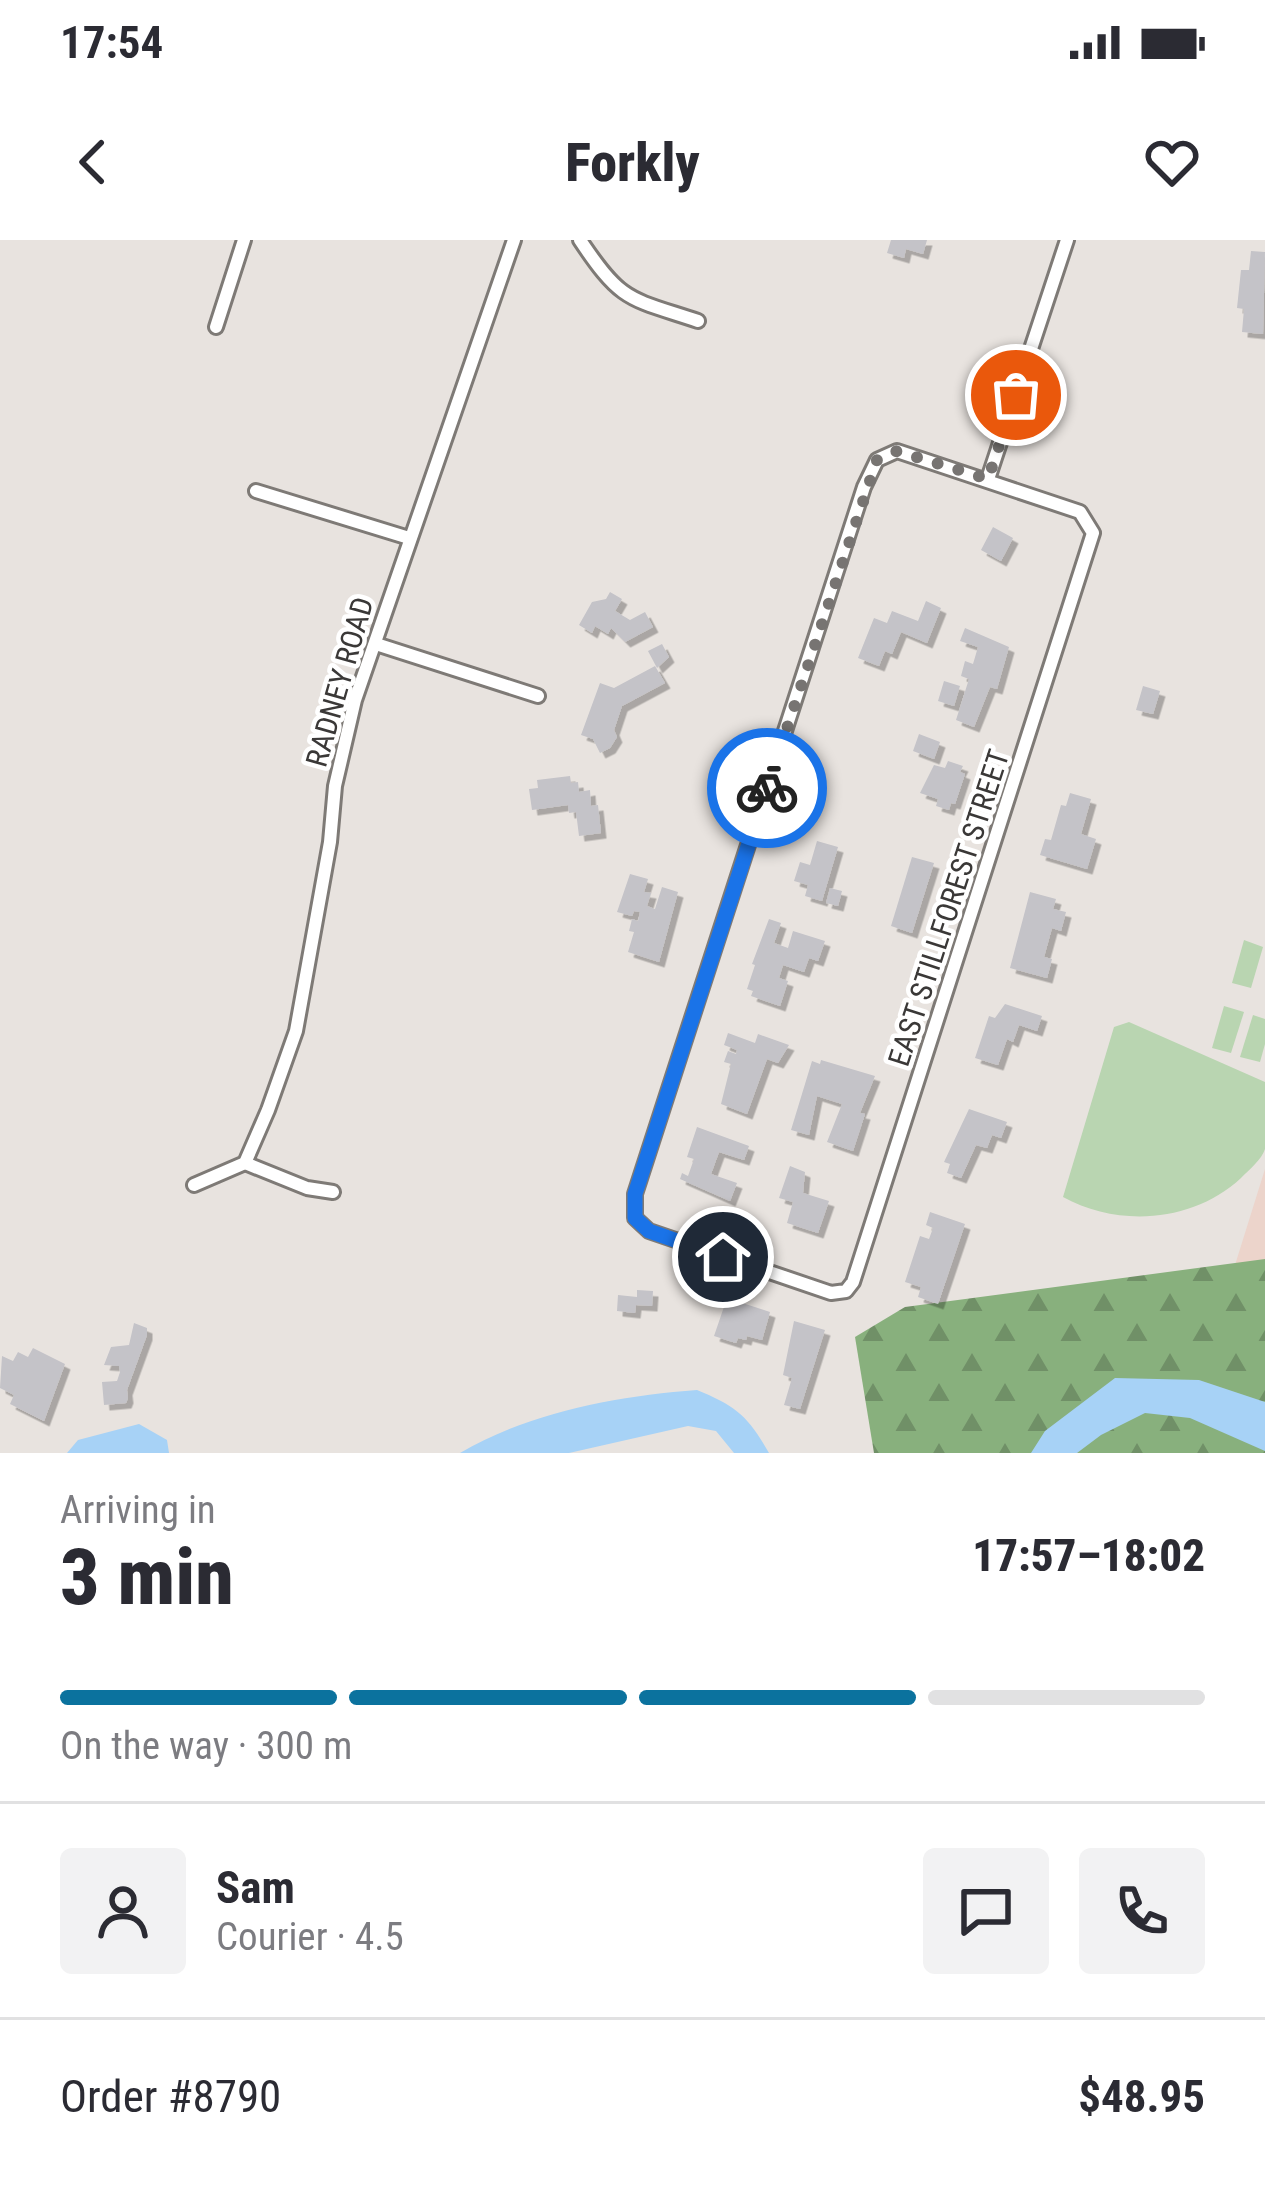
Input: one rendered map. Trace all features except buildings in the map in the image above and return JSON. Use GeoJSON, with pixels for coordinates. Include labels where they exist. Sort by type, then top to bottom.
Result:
{"type":"FeatureCollection","features":[{"type":"Feature","properties":{"kind":"street"},"geometry":{"type":"LineString","coordinates":[[217,327],[244,240]]}},
{"type":"Feature","properties":{"kind":"street","name":"RADNEY ROAD"},"geometry":{"type":"LineString","coordinates":[[245,1163],[296,1031],[341,753],[409,538],[514,240]]}},
{"type":"Feature","properties":{"kind":"street"},"geometry":{"type":"LineString","coordinates":[[580,240],[609,284],[628,298],[698,321]]}},
{"type":"Feature","properties":{"kind":"street"},"geometry":{"type":"LineString","coordinates":[[988,479],[1067,240]]}},
{"type":"Feature","properties":{"kind":"street","name":"EAST STILLFOREST STREET"},"geometry":{"type":"LineString","coordinates":[[897,451],[988,479],[1080,512],[1093,533],[1092,545],[854,1282],[845,1291],[831,1293],[649,1231],[635,1218],[635,1194],[864,487],[877,460],[897,451]]}},
{"type":"Feature","properties":{"kind":"street"},"geometry":{"type":"LineString","coordinates":[[256,491],[409,538]]}},
{"type":"Feature","properties":{"kind":"street"},"geometry":{"type":"LineString","coordinates":[[376,644],[538,696]]}},
{"type":"Feature","properties":{"kind":"street"},"geometry":{"type":"LineString","coordinates":[[194,1184],[245,1163],[333,1192]]}},
{"type":"Feature","properties":{"kind":"shaded area"},"geometry":{"type":"Polygon","coordinates":[[[1265,1169],[1265,1402],[1199,1380],[1265,1169]]]}},
{"type":"Feature","properties":{"kind":"green space"},"geometry":{"type":"Polygon","coordinates":[[[1244,940],[1263,947],[1251,988],[1232,983],[1244,940]]]}},
{"type":"Feature","properties":{"kind":"green space"},"geometry":{"type":"Polygon","coordinates":[[[1224,1006],[1244,1012],[1231,1053],[1212,1048],[1224,1006]]]}},
{"type":"Feature","properties":{"kind":"green space"},"geometry":{"type":"Polygon","coordinates":[[[1253,1015],[1265,1019],[1260,1062],[1240,1057],[1253,1015]]]}},
{"type":"Feature","properties":{"kind":"green space"},"geometry":{"type":"Polygon","coordinates":[[[1129,1022],[1265,1082],[1261,1157],[1222,1193],[1179,1212],[1155,1216],[1108,1213],[1063,1197],[1114,1027],[1129,1022]]]}},
{"type":"Feature","properties":{"kind":"green space"},"geometry":{"type":"Polygon","coordinates":[[[1265,1259],[1265,1453],[874,1453],[855,1337],[905,1307],[1265,1259]]]}},
{"type":"Feature","properties":{"kind":"water"},"geometry":{"type":"Polygon","coordinates":[[[1115,1378],[1199,1380],[1265,1402],[1265,1451],[1190,1418],[1145,1413],[1077,1453],[1031,1453],[1045,1431],[1115,1378]]]}},
{"type":"Feature","properties":{"kind":"water"},"geometry":{"type":"Polygon","coordinates":[[[697,1390],[740,1414],[769,1453],[734,1453],[716,1431],[688,1426],[569,1453],[460,1453],[515,1427],[575,1408],[697,1390]]]}},
{"type":"Feature","properties":{"kind":"water"},"geometry":{"type":"Polygon","coordinates":[[[139,1424],[167,1440],[169,1453],[67,1453],[78,1440],[139,1424]]]}},
{"type":"Feature","properties":{"kind":"way so far"},"geometry":{"type":"LineString","coordinates":[[767,788],[864,487],[877,460],[897,451],[988,479],[1016,395]]}},
{"type":"Feature","properties":{"kind":"route"},"geometry":{"type":"LineString","coordinates":[[723,1257],[649,1231],[635,1218],[635,1194],[767,788]]}}]}
